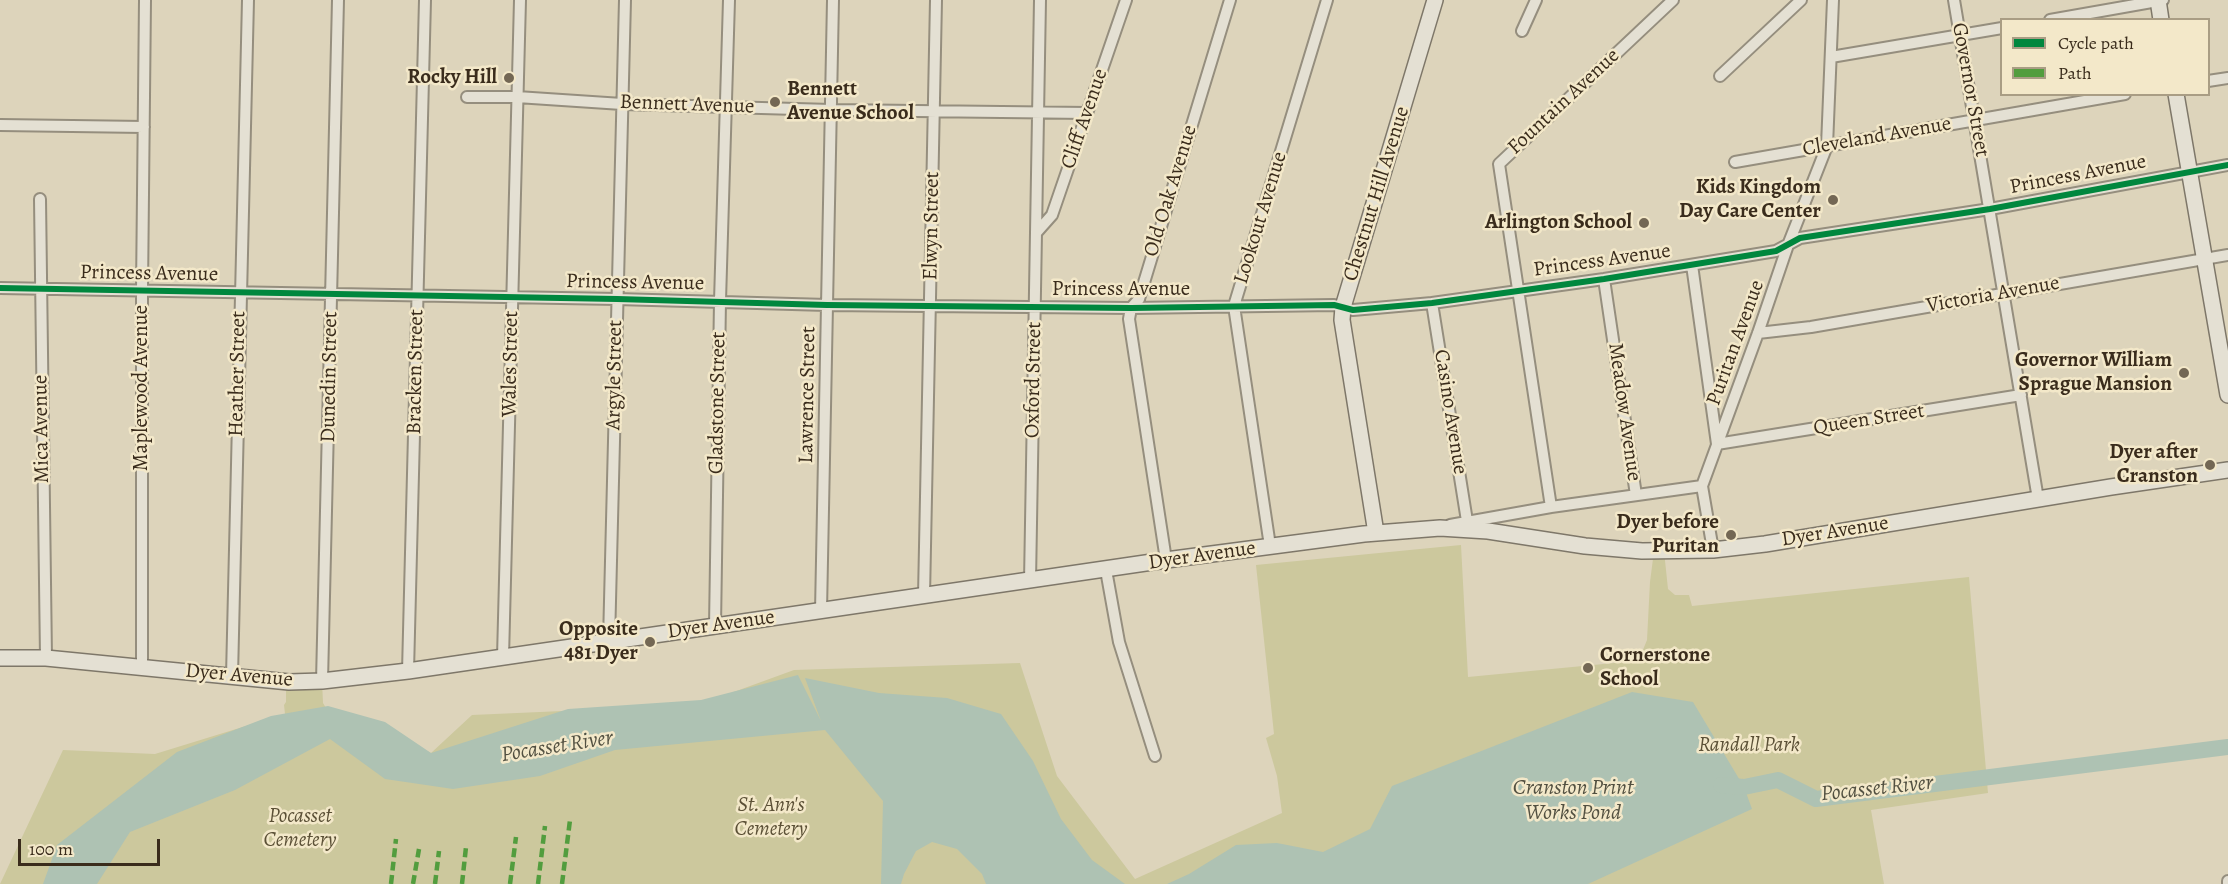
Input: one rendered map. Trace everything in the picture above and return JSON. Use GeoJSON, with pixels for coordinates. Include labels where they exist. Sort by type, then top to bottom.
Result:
{"type":"FeatureCollection","features":[{"type":"Feature","properties":{"kind":"main road","name":"Chestnut Hill Avenue"},"geometry":{"type":"LineString","coordinates":[[1376,533],[1342,320],[1343,307],[1435,0]]}},
{"type":"Feature","properties":{"kind":"main road"},"geometry":{"type":"LineString","coordinates":[[2160,0],[2161,18]]}},
{"type":"Feature","properties":{"kind":"main road"},"geometry":{"type":"LineString","coordinates":[[2176,96],[2204,259],[2224,353],[2228,395]]}},
{"type":"Feature","properties":{"kind":"main road","name":"Dyer Avenue"},"geometry":{"type":"LineString","coordinates":[[0,658],[45,658],[289,682],[322,681],[408,671],[1166,560],[1376,533],[1440,528],[1488,531],[1585,546],[1642,551],[1713,550],[1764,544],[2228,470]]}},
{"type":"Feature","properties":{"kind":"street","name":"Maplewood Avenue"},"geometry":{"type":"LineString","coordinates":[[142,668],[145,0]]}},
{"type":"Feature","properties":{"kind":"street","name":"Heather Street"},"geometry":{"type":"LineString","coordinates":[[232,676],[248,0]]}},
{"type":"Feature","properties":{"kind":"street","name":"Dunedin Street"},"geometry":{"type":"LineString","coordinates":[[322,681],[338,0]]}},
{"type":"Feature","properties":{"kind":"street","name":"Bracken Street"},"geometry":{"type":"LineString","coordinates":[[408,671],[425,0]]}},
{"type":"Feature","properties":{"kind":"street","name":"Wales Street"},"geometry":{"type":"LineString","coordinates":[[503,657],[520,0]]}},
{"type":"Feature","properties":{"kind":"street","name":"Argyle Street"},"geometry":{"type":"LineString","coordinates":[[609,641],[625,0]]}},
{"type":"Feature","properties":{"kind":"street","name":"Gladstone Street"},"geometry":{"type":"LineString","coordinates":[[715,626],[720,301],[729,0]]}},
{"type":"Feature","properties":{"kind":"street","name":"Lawrence Street"},"geometry":{"type":"LineString","coordinates":[[821,611],[833,0]]}},
{"type":"Feature","properties":{"kind":"street","name":"Elwyn Street"},"geometry":{"type":"LineString","coordinates":[[924,596],[936,0]]}},
{"type":"Feature","properties":{"kind":"street","name":"Oxford Street"},"geometry":{"type":"LineString","coordinates":[[1030,580],[1040,113],[1040,0]]}},
{"type":"Feature","properties":{"kind":"street","name":"Cliff Avenue"},"geometry":{"type":"LineString","coordinates":[[1036,233],[1052,214],[1126,0]]}},
{"type":"Feature","properties":{"kind":"street","name":"Old Oak Avenue"},"geometry":{"type":"LineString","coordinates":[[1166,560],[1129,319],[1131,308],[1138,299],[1230,0]]}},
{"type":"Feature","properties":{"kind":"street","name":"Lookout Avenue"},"geometry":{"type":"LineString","coordinates":[[1270,546],[1234,306],[1327,0]]}},
{"type":"Feature","properties":{"kind":"street"},"geometry":{"type":"LineString","coordinates":[[1522,31],[1536,0]]}},
{"type":"Feature","properties":{"kind":"street","name":"Fountain Avenue"},"geometry":{"type":"LineString","coordinates":[[1551,507],[1499,164],[1673,0]]}},
{"type":"Feature","properties":{"kind":"street"},"geometry":{"type":"LineString","coordinates":[[1720,76],[1801,0]]}},
{"type":"Feature","properties":{"kind":"street","name":"Puritan Avenue"},"geometry":{"type":"LineString","coordinates":[[1702,486],[1788,244],[1827,146],[1833,0]]}},
{"type":"Feature","properties":{"kind":"street","name":"Governor Street"},"geometry":{"type":"LineString","coordinates":[[1954,0],[2038,499]]}},
{"type":"Feature","properties":{"kind":"street"},"geometry":{"type":"LineString","coordinates":[[2061,18],[2160,0]]}},
{"type":"Feature","properties":{"kind":"street"},"geometry":{"type":"LineString","coordinates":[[1831,57],[2000,28]]}},
{"type":"Feature","properties":{"kind":"street"},"geometry":{"type":"LineString","coordinates":[[2210,81],[2228,78]]}},
{"type":"Feature","properties":{"kind":"street","name":"Cleveland Avenue"},"geometry":{"type":"LineString","coordinates":[[1735,162],[2113,96]]}},
{"type":"Feature","properties":{"kind":"street","name":"Bennett Avenue"},"geometry":{"type":"LineString","coordinates":[[467,97],[518,97],[622,104],[831,110],[1087,113]]}},
{"type":"Feature","properties":{"kind":"street"},"geometry":{"type":"LineString","coordinates":[[0,125],[144,127]]}},
{"type":"Feature","properties":{"kind":"street","name":"Princess Avenue"},"geometry":{"type":"LineString","coordinates":[[0,288],[617,298],[827,305],[1131,308],[1334,305],[1353,310],[1432,303],[1692,265],[1776,251],[1800,238],[1990,209],[2228,165]]}},
{"type":"Feature","properties":{"kind":"street","name":"Mica Avenue"},"geometry":{"type":"LineString","coordinates":[[40,199],[45,658]]}},
{"type":"Feature","properties":{"kind":"street","name":"Victoria Avenue"},"geometry":{"type":"LineString","coordinates":[[1758,333],[1811,327],[2228,255]]}},
{"type":"Feature","properties":{"kind":"street"},"geometry":{"type":"LineString","coordinates":[[1692,265],[1717,444]]}},
{"type":"Feature","properties":{"kind":"street","name":"Meadow Avenue"},"geometry":{"type":"LineString","coordinates":[[1551,507],[1636,495],[1604,279]]}},
{"type":"Feature","properties":{"kind":"street","name":"Casino Avenue"},"geometry":{"type":"LineString","coordinates":[[1432,303],[1467,521]]}},
{"type":"Feature","properties":{"kind":"street","name":"Queen Street"},"geometry":{"type":"LineString","coordinates":[[1717,444],[2021,396]]}},
{"type":"Feature","properties":{"kind":"street"},"geometry":{"type":"LineString","coordinates":[[1636,495],[1702,486],[1713,550]]}},
{"type":"Feature","properties":{"kind":"street","name":"Dyer Avenue"},"geometry":{"type":"LineString","coordinates":[[1440,528],[1467,521],[1551,507]]}},
{"type":"Feature","properties":{"kind":"street"},"geometry":{"type":"LineString","coordinates":[[1106,570],[1119,642],[1155,756]]}},
{"type":"Feature","properties":{"kind":"green space","name":"Randall Park"},"geometry":{"type":"Polygon","coordinates":[[[1461,545],[1468,677],[1635,661],[1640,657],[1647,640],[1654,551],[1664,551],[1668,589],[1675,595],[1689,595],[1692,606],[1969,577],[1988,793],[1871,810],[1884,884],[0,884],[63,750],[155,754],[285,714],[286,682],[322,681],[323,703],[326,708],[394,734],[431,753],[472,715],[698,705],[794,670],[1020,663],[1057,776],[1135,879],[1282,813],[1277,776],[1266,738],[1274,734],[1256,565],[1461,545]]]}},
{"type":"Feature","properties":{"kind":"water"},"geometry":{"type":"Polygon","coordinates":[[[798,675],[821,721],[805,678],[879,693],[947,698],[1001,714],[1033,761],[1061,819],[1092,860],[1125,884],[986,884],[982,874],[957,849],[932,842],[916,851],[901,884],[881,884],[883,801],[825,730],[615,750],[540,776],[453,789],[385,779],[330,739],[235,790],[130,832],[97,884],[43,884],[57,845],[177,752],[271,716],[328,706],[385,722],[431,753],[568,709],[701,700],[798,675]]]}},
{"type":"Feature","properties":{"kind":"water","name":"Cranston Print Works Pond"},"geometry":{"type":"Polygon","coordinates":[[[1632,692],[1693,702],[1744,787],[1752,809],[1588,884],[1167,884],[1189,874],[1236,845],[1277,843],[1323,852],[1370,829],[1392,786],[1632,692]]]}},
{"type":"Feature","properties":{"kind":"waterway","name":"Pocasset River"},"geometry":{"type":"LineString","coordinates":[[1721,785],[1744,787],[1778,780],[1816,799],[2228,747]]}},
{"type":"Feature","properties":{"kind":"marked path"},"geometry":{"type":"LineString","coordinates":[[562,884],[570,820]]}},
{"type":"Feature","properties":{"kind":"marked path"},"geometry":{"type":"LineString","coordinates":[[538,884],[545,826]]}},
{"type":"Feature","properties":{"kind":"marked path"},"geometry":{"type":"LineString","coordinates":[[510,884],[516,837]]}},
{"type":"Feature","properties":{"kind":"marked path"},"geometry":{"type":"LineString","coordinates":[[391,884],[396,839]]}},
{"type":"Feature","properties":{"kind":"marked path"},"geometry":{"type":"LineString","coordinates":[[462,884],[466,847]]}},
{"type":"Feature","properties":{"kind":"marked path"},"geometry":{"type":"LineString","coordinates":[[413,884],[419,849]]}},
{"type":"Feature","properties":{"kind":"marked path"},"geometry":{"type":"LineString","coordinates":[[435,884],[439,851]]}},
{"type":"Feature","properties":{"kind":"cycle path"},"geometry":{"type":"LineString","coordinates":[[0,288],[827,305],[1131,308],[1334,305],[1353,310],[1432,303],[1604,279],[1776,251],[1800,238],[1990,209],[2228,165]]}},
{"type":"Feature","properties":{"kind":"place","name":"Rocky Hill"},"geometry":{"type":"Point","coordinates":[509,78]}},
{"type":"Feature","properties":{"kind":"place","name":"Bennett Avenue School"},"geometry":{"type":"Point","coordinates":[775,102]}},
{"type":"Feature","properties":{"kind":"place","name":"Kids Kingdom Day Care Center"},"geometry":{"type":"Point","coordinates":[1833,200]}},
{"type":"Feature","properties":{"kind":"place","name":"Arlington School"},"geometry":{"type":"Point","coordinates":[1644,223]}},
{"type":"Feature","properties":{"kind":"place","name":"Governor William Sprague Mansion"},"geometry":{"type":"Point","coordinates":[2184,373]}},
{"type":"Feature","properties":{"kind":"place","name":"Dyer after Cranston"},"geometry":{"type":"Point","coordinates":[2210,465]}},
{"type":"Feature","properties":{"kind":"place","name":"Dyer before Puritan"},"geometry":{"type":"Point","coordinates":[1731,535]}},
{"type":"Feature","properties":{"kind":"place","name":"Opposite 481 Dyer"},"geometry":{"type":"Point","coordinates":[650,642]}},
{"type":"Feature","properties":{"kind":"place","name":"Cornerstone School"},"geometry":{"type":"Point","coordinates":[1588,668]}},
{"type":"Feature","properties":{"kind":"park label","name":"St. Ann's Cemetery"},"geometry":{"type":"Point","coordinates":[771,818]}},
{"type":"Feature","properties":{"kind":"park label","name":"Pocasset Cemetery"},"geometry":{"type":"Point","coordinates":[300,829]}}]}
